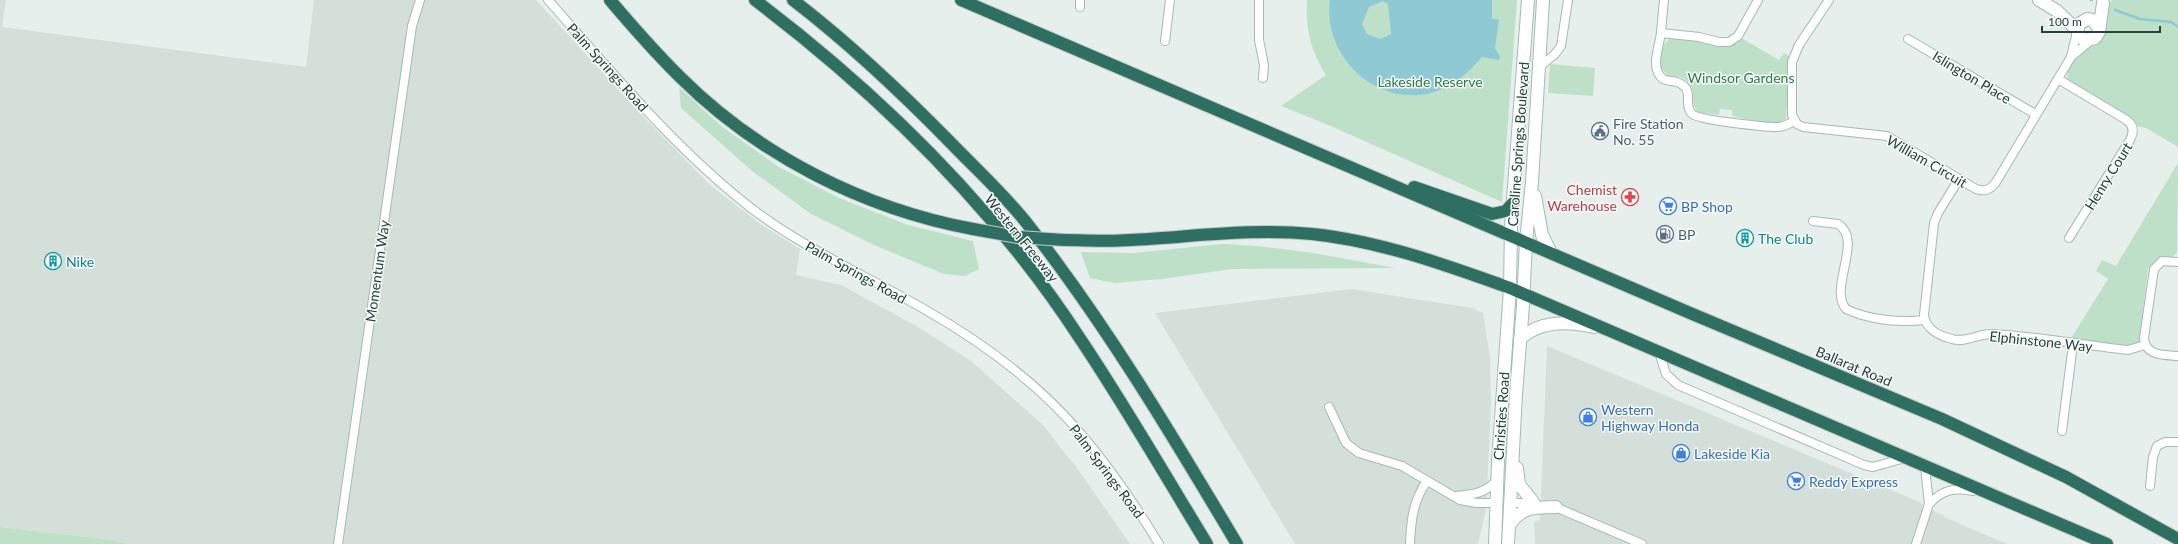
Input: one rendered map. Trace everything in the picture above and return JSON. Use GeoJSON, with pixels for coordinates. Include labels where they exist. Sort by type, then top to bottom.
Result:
{"type":"FeatureCollection","features":[{"type":"Feature","properties":{"kind":"highway"},"geometry":{"type":"LineString","coordinates":[[610,0],[680,77],[737,125],[769,148],[841,189],[928,219],[1018,237],[1064,240],[1130,240],[1211,233],[1310,234],[1340,238],[1412,254],[1510,288],[1989,494],[2086,540],[2107,544]]}},
{"type":"Feature","properties":{"kind":"highway","name":"Western Freeway"},"geometry":{"type":"LineString","coordinates":[[755,0],[833,63],[887,111],[947,172],[996,225],[1079,336],[1207,544]]}},
{"type":"Feature","properties":{"kind":"highway","name":"Western Freeway"},"geometry":{"type":"LineString","coordinates":[[793,0],[832,30],[907,98],[1028,224],[1117,349],[1238,544]]}},
{"type":"Feature","properties":{"kind":"highway"},"geometry":{"type":"LineString","coordinates":[[961,0],[1363,173],[1420,189],[1492,214],[1506,212],[1513,204]]}},
{"type":"Feature","properties":{"kind":"highway","name":"Ballarat Road"},"geometry":{"type":"LineString","coordinates":[[1363,173],[1942,419],[2066,477],[2178,539]]}},
{"type":"Feature","properties":{"kind":"main road","name":"Caroline Springs Boulevard"},"geometry":{"type":"LineString","coordinates":[[1510,288],[1513,204],[1528,0]]}},
{"type":"Feature","properties":{"kind":"main road","name":"Caroline Springs Boulevard"},"geometry":{"type":"LineString","coordinates":[[1524,294],[1526,242],[1532,182],[1543,0]]}},
{"type":"Feature","properties":{"kind":"main road"},"geometry":{"type":"LineString","coordinates":[[2039,0],[2057,11],[2083,39],[2090,40],[2097,36],[2104,2]]}},
{"type":"Feature","properties":{"kind":"main road"},"geometry":{"type":"LineString","coordinates":[[2077,31],[2079,24],[2104,2]]}},
{"type":"Feature","properties":{"kind":"main road"},"geometry":{"type":"LineString","coordinates":[[2057,11],[2093,20],[2098,27]]}},
{"type":"Feature","properties":{"kind":"main road"},"geometry":{"type":"LineString","coordinates":[[1521,99],[1536,100]]}},
{"type":"Feature","properties":{"kind":"main road"},"geometry":{"type":"LineString","coordinates":[[1532,182],[1542,235],[1551,253]]}},
{"type":"Feature","properties":{"kind":"main road","name":"Christies Road"},"geometry":{"type":"LineString","coordinates":[[1495,544],[1497,479],[1510,288]]}},
{"type":"Feature","properties":{"kind":"main road","name":"Christies Road"},"geometry":{"type":"LineString","coordinates":[[1508,544],[1514,425],[1524,294]]}},
{"type":"Feature","properties":{"kind":"main road"},"geometry":{"type":"LineString","coordinates":[[1520,339],[1534,328],[1555,323],[1582,324],[1606,330]]}},
{"type":"Feature","properties":{"kind":"main road"},"geometry":{"type":"LineString","coordinates":[[1514,425],[1518,479],[1533,502]]}},
{"type":"Feature","properties":{"kind":"main road"},"geometry":{"type":"LineString","coordinates":[[1496,503],[1510,503]]}},
{"type":"Feature","properties":{"kind":"main road"},"geometry":{"type":"LineString","coordinates":[[1509,526],[1518,514],[1527,509],[1535,507],[1556,507]]}},
{"type":"Feature","properties":{"kind":"street","name":"Momentum Way"},"geometry":{"type":"LineString","coordinates":[[338,544],[412,26],[420,0]]}},
{"type":"Feature","properties":{"kind":"street","name":"Palm Springs Road"},"geometry":{"type":"LineString","coordinates":[[548,0],[660,123],[712,176],[752,209],[799,240],[956,328],[986,348],[1040,392],[1082,435],[1122,487],[1159,544]]}},
{"type":"Feature","properties":{"kind":"street"},"geometry":{"type":"LineString","coordinates":[[1165,41],[1170,0]]}},
{"type":"Feature","properties":{"kind":"street"},"geometry":{"type":"LineString","coordinates":[[1259,0],[1259,40],[1264,65],[1263,78]]}},
{"type":"Feature","properties":{"kind":"street","name":"Caroline Springs Boulevard"},"geometry":{"type":"LineString","coordinates":[[1538,68],[1555,54],[1561,46],[1568,0]]}},
{"type":"Feature","properties":{"kind":"street"},"geometry":{"type":"LineString","coordinates":[[1664,0],[1661,33],[1656,61],[1658,73],[1664,79],[1679,83],[1686,88],[1688,93],[1689,109],[1694,116],[1705,120],[1777,127],[1794,121],[1792,113],[1792,62],[1799,45],[1829,0]]}},
{"type":"Feature","properties":{"kind":"street"},"geometry":{"type":"LineString","coordinates":[[1661,33],[1699,37],[1719,42],[1729,42],[1738,36],[1758,0]]}},
{"type":"Feature","properties":{"kind":"street","name":"William Circuit"},"geometry":{"type":"LineString","coordinates":[[1794,121],[1803,127],[1887,136],[1979,190],[1991,188],[2071,56],[2077,31]]}},
{"type":"Feature","properties":{"kind":"street","name":"Islington Place"},"geometry":{"type":"LineString","coordinates":[[1908,39],[2035,114]]}},
{"type":"Feature","properties":{"kind":"street","name":"William Circuit"},"geometry":{"type":"LineString","coordinates":[[2071,56],[2090,40]]}},
{"type":"Feature","properties":{"kind":"street","name":"Henry Court"},"geometry":{"type":"LineString","coordinates":[[2058,79],[2125,119],[2131,124],[2133,129],[2130,140],[2069,238]]}},
{"type":"Feature","properties":{"kind":"street"},"geometry":{"type":"LineString","coordinates":[[1813,221],[1838,224],[1847,234],[1848,244],[1841,299],[1846,309],[1883,319],[1906,322],[1925,320],[1934,223],[1938,212],[1959,179]]}},
{"type":"Feature","properties":{"kind":"street"},"geometry":{"type":"LineString","coordinates":[[2178,262],[2162,261],[2154,269],[2144,334],[2145,345],[2155,353],[2178,356]]}},
{"type":"Feature","properties":{"kind":"street","name":"Elphinstone Way"},"geometry":{"type":"LineString","coordinates":[[1925,320],[1934,332],[1954,340],[1992,334],[2132,350],[2145,345]]}},
{"type":"Feature","properties":{"kind":"street"},"geometry":{"type":"LineString","coordinates":[[2062,431],[2072,344]]}},
{"type":"Feature","properties":{"kind":"street"},"geometry":{"type":"LineString","coordinates":[[1659,352],[1666,374],[1678,385],[1864,465],[1873,467],[1905,458]]}},
{"type":"Feature","properties":{"kind":"street"},"geometry":{"type":"LineString","coordinates":[[1329,407],[1342,436],[1353,449],[1359,453],[1402,466],[1453,496],[1469,502],[1496,503]]}},
{"type":"Feature","properties":{"kind":"street"},"geometry":{"type":"LineString","coordinates":[[2150,486],[2153,457],[2157,446],[2166,442],[2178,442]]}},
{"type":"Feature","properties":{"kind":"street"},"geometry":{"type":"LineString","coordinates":[[1916,544],[1929,504],[1925,467]]}},
{"type":"Feature","properties":{"kind":"street"},"geometry":{"type":"LineString","coordinates":[[1453,496],[1476,494],[1492,485],[1497,479]]}},
{"type":"Feature","properties":{"kind":"street"},"geometry":{"type":"LineString","coordinates":[[1410,544],[1411,517],[1414,503],[1427,481]]}},
{"type":"Feature","properties":{"kind":"street"},"geometry":{"type":"LineString","coordinates":[[1929,504],[1942,493],[1955,488],[1989,494]]}},
{"type":"Feature","properties":{"kind":"street"},"geometry":{"type":"LineString","coordinates":[[1510,503],[1533,502],[1556,507],[1642,544]]}},
{"type":"Feature","properties":{"kind":"shaded area"},"geometry":{"type":"Polygon","coordinates":[[[0,0],[6,0],[2,27],[306,67],[314,0],[536,0],[634,107],[711,186],[762,225],[800,249],[796,275],[841,285],[920,328],[971,361],[1043,425],[1082,475],[1130,544],[129,544],[106,539],[0,527],[0,0]]]}},
{"type":"Feature","properties":{"kind":"shaded area"},"geometry":{"type":"Polygon","coordinates":[[[1351,289],[1472,308],[1483,313],[1490,357],[1491,405],[1486,509],[1478,544],[1295,544],[1155,313],[1351,289]]]}},
{"type":"Feature","properties":{"kind":"shaded area"},"geometry":{"type":"Polygon","coordinates":[[[1547,346],[1915,500],[1951,520],[2007,544],[1535,544],[1534,521],[1540,520],[1547,346]]]}},
{"type":"Feature","properties":{"kind":"green space","name":"Lakeside Reserve"},"geometry":{"type":"Polygon","coordinates":[[[1307,0],[1517,0],[1502,202],[1326,124],[1281,106],[1326,75],[1316,58],[1310,39],[1307,20],[1307,0]]]}},
{"type":"Feature","properties":{"kind":"green space"},"geometry":{"type":"Polygon","coordinates":[[[2112,0],[2178,0],[2178,147],[2146,128],[2136,126],[2067,79],[2068,69],[2112,0]]]}},
{"type":"Feature","properties":{"kind":"green space","name":"Windsor Gardens"},"geometry":{"type":"Polygon","coordinates":[[[1672,38],[1734,43],[1743,39],[1779,60],[1784,53],[1790,57],[1786,119],[1781,122],[1768,123],[1732,116],[1732,110],[1720,109],[1719,115],[1698,112],[1695,108],[1691,86],[1688,82],[1678,76],[1667,75],[1661,67],[1661,54],[1663,46],[1672,38]]]}},
{"type":"Feature","properties":{"kind":"green space"},"geometry":{"type":"Polygon","coordinates":[[[1550,64],[1595,68],[1593,96],[1548,93],[1550,64]]]}},
{"type":"Feature","properties":{"kind":"green space"},"geometry":{"type":"Polygon","coordinates":[[[679,87],[721,126],[779,167],[839,198],[908,225],[973,241],[979,269],[965,276],[944,274],[876,246],[811,214],[752,171],[681,108],[679,87]]]}},
{"type":"Feature","properties":{"kind":"green space"},"geometry":{"type":"Polygon","coordinates":[[[2178,163],[2177,252],[2171,257],[2155,263],[2148,269],[2139,342],[2128,347],[2070,340],[2108,279],[2096,271],[2102,260],[2116,266],[2178,163]]]}},
{"type":"Feature","properties":{"kind":"green space"},"geometry":{"type":"Polygon","coordinates":[[[1222,244],[1266,247],[1330,256],[1395,268],[1232,269],[1162,279],[1114,283],[1090,278],[1081,252],[1133,253],[1222,244]]]}},
{"type":"Feature","properties":{"kind":"green space"},"geometry":{"type":"Polygon","coordinates":[[[0,527],[106,539],[129,544],[0,544],[0,527]]]}},
{"type":"Feature","properties":{"kind":"water"},"geometry":{"type":"Polygon","coordinates":[[[1330,0],[1492,0],[1492,19],[1499,19],[1495,48],[1500,57],[1499,60],[1482,57],[1454,83],[1434,92],[1413,95],[1393,93],[1374,85],[1358,73],[1344,58],[1335,40],[1330,21],[1330,0]],[[1383,1],[1369,7],[1362,24],[1367,34],[1380,39],[1391,34],[1388,4],[1383,1]]]}},
{"type":"Feature","properties":{"kind":"waterway"},"geometry":{"type":"LineString","coordinates":[[2115,10],[2140,19],[2171,22],[2178,27]]}},
{"type":"Feature","properties":{"kind":"place","name":"Fire Station No. 55"},"geometry":{"type":"Point","coordinates":[1600,131]}},
{"type":"Feature","properties":{"kind":"place","name":"Chemist Warehouse"},"geometry":{"type":"Point","coordinates":[1630,197]}},
{"type":"Feature","properties":{"kind":"place","name":"BP Shop"},"geometry":{"type":"Point","coordinates":[1668,206]}},
{"type":"Feature","properties":{"kind":"place","name":"BP"},"geometry":{"type":"Point","coordinates":[1665,234]}},
{"type":"Feature","properties":{"kind":"place","name":"The Club"},"geometry":{"type":"Point","coordinates":[1745,238]}},
{"type":"Feature","properties":{"kind":"place","name":"Nike"},"geometry":{"type":"Point","coordinates":[53,261]}},
{"type":"Feature","properties":{"kind":"place","name":"Western Highway Honda"},"geometry":{"type":"Point","coordinates":[1588,417]}},
{"type":"Feature","properties":{"kind":"place","name":"Lakeside Kia"},"geometry":{"type":"Point","coordinates":[1681,453]}},
{"type":"Feature","properties":{"kind":"place","name":"Reddy Express"},"geometry":{"type":"Point","coordinates":[1796,481]}}]}
